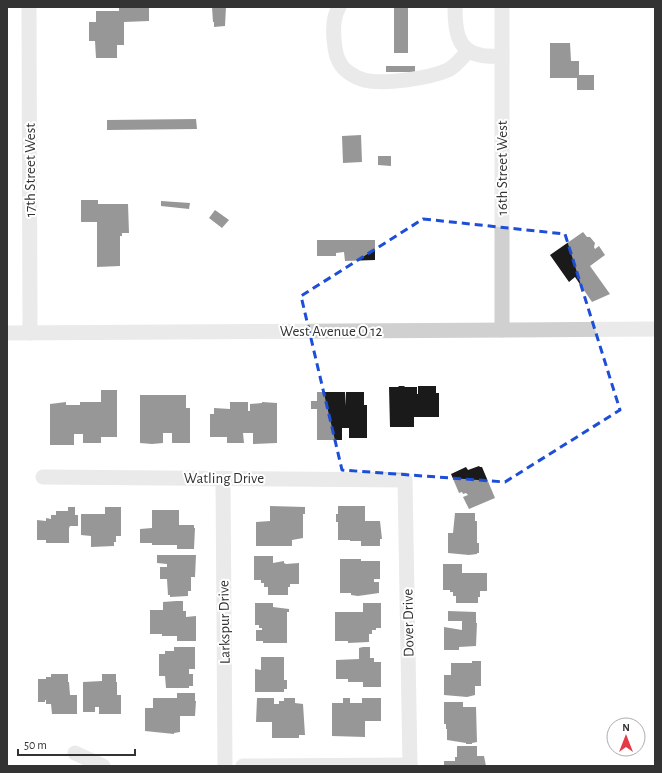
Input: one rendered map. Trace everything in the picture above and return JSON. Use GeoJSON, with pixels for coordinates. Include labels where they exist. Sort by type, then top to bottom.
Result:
{"type":"FeatureCollection","features":[{"type":"Feature","properties":{"kind":"street","name":"17th Street West"},"geometry":{"type":"LineString","coordinates":[[30,7],[30,333]]}},
{"type":"Feature","properties":{"kind":"street"},"geometry":{"type":"LineString","coordinates":[[339,7],[334,20],[336,53],[340,64],[353,75],[363,79],[369,81],[398,80],[421,78],[437,74],[450,69],[460,61],[468,51]]}},
{"type":"Feature","properties":{"kind":"street"},"geometry":{"type":"LineString","coordinates":[[455,7],[457,33],[461,43],[468,51],[478,55],[502,56]]}},
{"type":"Feature","properties":{"kind":"street","name":"16th Street West"},"geometry":{"type":"LineString","coordinates":[[502,7],[502,330]]}},
{"type":"Feature","properties":{"kind":"street","name":"West Avenue O 12"},"geometry":{"type":"LineString","coordinates":[[7,333],[655,329]]}},
{"type":"Feature","properties":{"kind":"street","name":"Watling Drive"},"geometry":{"type":"LineString","coordinates":[[43,477],[405,480]]}},
{"type":"Feature","properties":{"kind":"street","name":"Larkspur Drive"},"geometry":{"type":"LineString","coordinates":[[223,478],[225,766]]}},
{"type":"Feature","properties":{"kind":"street","name":"Dover Drive"},"geometry":{"type":"LineString","coordinates":[[405,480],[410,765]]}},
{"type":"Feature","properties":{"kind":"street"},"geometry":{"type":"LineString","coordinates":[[75,753],[103,766]]}},
{"type":"Feature","properties":{"kind":"street"},"geometry":{"type":"LineString","coordinates":[[243,766],[410,765]]}},
{"type":"Feature","properties":{"kind":"highlighted area"},"geometry":{"type":"Polygon","coordinates":[[[423,219],[565,234],[620,410],[505,482],[342,470],[301,296],[423,219]]]}},
{"type":"Feature","properties":{"kind":"building"},"geometry":{"type":"Polygon","coordinates":[[[119,7],[149,7],[149,21],[124,22],[124,45],[117,45],[117,58],[96,58],[95,41],[89,41],[89,22],[96,22],[96,11],[119,11],[119,7]]]}},
{"type":"Feature","properties":{"kind":"building"},"geometry":{"type":"Polygon","coordinates":[[[212,7],[226,7],[225,26],[214,27],[212,7]]]}},
{"type":"Feature","properties":{"kind":"building"},"geometry":{"type":"Polygon","coordinates":[[[394,7],[408,7],[408,53],[394,53],[394,7]]]}},
{"type":"Feature","properties":{"kind":"building"},"geometry":{"type":"Polygon","coordinates":[[[550,43],[570,43],[571,61],[579,61],[579,75],[594,75],[594,90],[577,90],[577,78],[550,78],[550,43]]]}},
{"type":"Feature","properties":{"kind":"building"},"geometry":{"type":"Polygon","coordinates":[[[386,66],[415,66],[415,72],[386,72],[386,66]]]}},
{"type":"Feature","properties":{"kind":"building"},"geometry":{"type":"Polygon","coordinates":[[[196,119],[197,129],[107,130],[107,120],[196,119]]]}},
{"type":"Feature","properties":{"kind":"building"},"geometry":{"type":"Polygon","coordinates":[[[361,135],[362,162],[343,163],[342,136],[361,135]]]}},
{"type":"Feature","properties":{"kind":"building"},"geometry":{"type":"Polygon","coordinates":[[[378,156],[391,156],[391,166],[378,165],[378,156]]]}},
{"type":"Feature","properties":{"kind":"building"},"geometry":{"type":"Polygon","coordinates":[[[81,200],[98,200],[98,204],[128,204],[129,233],[122,233],[122,236],[120,236],[120,266],[97,267],[97,222],[81,222],[81,200]]]}},
{"type":"Feature","properties":{"kind":"building"},"geometry":{"type":"Polygon","coordinates":[[[161,201],[190,203],[189,209],[161,206],[161,201]]]}},
{"type":"Feature","properties":{"kind":"building"},"geometry":{"type":"Polygon","coordinates":[[[215,210],[229,220],[222,228],[209,218],[215,210]]]}},
{"type":"Feature","properties":{"kind":"building"},"geometry":{"type":"Polygon","coordinates":[[[583,232],[595,243],[595,249],[599,246],[605,255],[590,266],[610,294],[592,302],[575,277],[569,282],[550,255],[583,232]]]}},
{"type":"Feature","properties":{"kind":"building"},"geometry":{"type":"Polygon","coordinates":[[[317,240],[375,240],[375,260],[345,261],[344,252],[336,253],[336,256],[317,256],[317,240]]]}},
{"type":"Feature","properties":{"kind":"building"},"geometry":{"type":"Polygon","coordinates":[[[418,386],[436,386],[436,393],[439,393],[439,417],[414,417],[414,427],[390,427],[389,387],[417,387],[418,394],[418,386]]]}},
{"type":"Feature","properties":{"kind":"building"},"geometry":{"type":"Polygon","coordinates":[[[101,390],[117,390],[117,437],[101,437],[101,443],[83,443],[83,434],[74,434],[74,445],[50,445],[50,404],[66,402],[66,405],[80,405],[80,402],[101,402],[101,390]]]}},
{"type":"Feature","properties":{"kind":"building"},"geometry":{"type":"Polygon","coordinates":[[[317,392],[345,392],[345,406],[346,392],[364,392],[364,405],[367,405],[367,438],[349,438],[349,428],[342,428],[342,440],[317,440],[317,409],[311,409],[311,401],[317,401],[317,392]]]}},
{"type":"Feature","properties":{"kind":"building"},"geometry":{"type":"Polygon","coordinates":[[[140,395],[186,395],[186,408],[190,408],[190,443],[172,443],[172,433],[163,433],[163,443],[140,443],[140,395]]]}},
{"type":"Feature","properties":{"kind":"building"},"geometry":{"type":"Polygon","coordinates":[[[230,402],[248,402],[248,411],[250,411],[250,404],[262,402],[277,403],[277,443],[253,444],[253,433],[243,433],[244,443],[227,443],[227,437],[210,437],[210,414],[214,414],[214,408],[230,409],[230,402]]]}},
{"type":"Feature","properties":{"kind":"building"},"geometry":{"type":"Polygon","coordinates":[[[479,466],[482,467],[495,498],[469,509],[463,497],[468,495],[466,493],[463,494],[462,492],[459,493],[451,474],[466,467],[468,470],[479,466]]]}},
{"type":"Feature","properties":{"kind":"building"},"geometry":{"type":"Polygon","coordinates":[[[270,506],[305,507],[305,514],[303,514],[303,538],[292,540],[292,546],[256,546],[256,522],[270,521],[270,506]]]}},
{"type":"Feature","properties":{"kind":"building"},"geometry":{"type":"Polygon","coordinates":[[[338,506],[365,506],[365,521],[380,521],[382,539],[380,539],[380,546],[361,546],[361,541],[338,540],[338,522],[336,522],[336,514],[338,514],[338,506]]]}},
{"type":"Feature","properties":{"kind":"building"},"geometry":{"type":"Polygon","coordinates":[[[68,507],[75,507],[75,515],[78,515],[78,526],[70,526],[69,528],[69,543],[46,543],[46,540],[37,540],[37,520],[46,521],[46,518],[51,519],[51,515],[56,515],[56,511],[68,511],[68,507]]]}},
{"type":"Feature","properties":{"kind":"building"},"geometry":{"type":"Polygon","coordinates":[[[105,507],[121,507],[121,536],[116,536],[114,546],[91,547],[91,536],[81,535],[81,514],[105,514],[105,507]]]}},
{"type":"Feature","properties":{"kind":"building"},"geometry":{"type":"Polygon","coordinates":[[[152,510],[179,510],[179,525],[194,525],[194,549],[177,549],[177,545],[152,545],[152,543],[140,543],[140,529],[152,528],[152,510]]]}},
{"type":"Feature","properties":{"kind":"building"},"geometry":{"type":"Polygon","coordinates":[[[455,513],[475,513],[479,553],[469,555],[448,553],[448,533],[453,533],[455,513]]]}},
{"type":"Feature","properties":{"kind":"building"},"geometry":{"type":"Polygon","coordinates":[[[157,555],[196,555],[195,577],[191,577],[191,591],[188,591],[188,596],[170,597],[170,595],[168,595],[167,579],[160,579],[160,567],[167,567],[167,564],[157,563],[157,555]]]}},
{"type":"Feature","properties":{"kind":"building"},"geometry":{"type":"Polygon","coordinates":[[[254,556],[273,556],[273,563],[284,561],[286,564],[299,563],[299,584],[290,584],[290,587],[288,587],[288,595],[268,595],[268,587],[264,587],[264,583],[261,583],[261,580],[254,580],[254,556]]]}},
{"type":"Feature","properties":{"kind":"building"},"geometry":{"type":"Polygon","coordinates":[[[340,559],[380,561],[380,579],[374,579],[374,582],[379,582],[379,593],[358,596],[351,595],[351,593],[340,593],[340,559]]]}},
{"type":"Feature","properties":{"kind":"building"},"geometry":{"type":"Polygon","coordinates":[[[443,564],[462,564],[462,573],[487,573],[487,591],[480,591],[478,603],[456,603],[456,596],[453,596],[453,592],[450,592],[450,590],[443,590],[443,564]]]}},
{"type":"Feature","properties":{"kind":"building"},"geometry":{"type":"Polygon","coordinates":[[[183,601],[183,611],[186,611],[186,617],[196,616],[196,641],[177,641],[177,636],[150,634],[150,610],[163,610],[163,602],[183,601]]]}},
{"type":"Feature","properties":{"kind":"building"},"geometry":{"type":"Polygon","coordinates":[[[255,603],[273,603],[273,607],[289,609],[289,612],[287,612],[287,643],[263,643],[263,641],[256,641],[256,630],[262,630],[262,628],[259,628],[259,625],[255,625],[255,603]]]}},
{"type":"Feature","properties":{"kind":"building"},"geometry":{"type":"Polygon","coordinates":[[[363,603],[381,603],[381,628],[372,630],[372,634],[369,634],[369,642],[348,643],[348,641],[335,641],[335,612],[363,612],[363,603]]]}},
{"type":"Feature","properties":{"kind":"building"},"geometry":{"type":"Polygon","coordinates":[[[448,611],[476,612],[476,646],[459,647],[459,650],[444,650],[444,627],[462,630],[462,621],[448,621],[448,611]]]}},
{"type":"Feature","properties":{"kind":"building"},"geometry":{"type":"Polygon","coordinates":[[[174,647],[195,647],[195,669],[189,669],[189,674],[193,674],[193,686],[189,686],[189,688],[166,688],[165,676],[159,676],[159,654],[165,654],[165,651],[174,651],[174,647]]]}},
{"type":"Feature","properties":{"kind":"building"},"geometry":{"type":"Polygon","coordinates":[[[370,647],[370,658],[374,658],[374,662],[381,662],[381,687],[363,687],[363,682],[348,682],[348,679],[336,679],[336,660],[359,659],[359,648],[370,647]]]}},
{"type":"Feature","properties":{"kind":"building"},"geometry":{"type":"Polygon","coordinates":[[[261,657],[284,657],[284,680],[287,680],[287,689],[284,689],[284,692],[255,692],[255,669],[261,670],[261,657]]]}},
{"type":"Feature","properties":{"kind":"building"},"geometry":{"type":"Polygon","coordinates":[[[472,661],[481,661],[481,686],[475,686],[475,695],[467,697],[444,695],[444,675],[451,675],[451,663],[472,663],[472,661]]]}},
{"type":"Feature","properties":{"kind":"building"},"geometry":{"type":"Polygon","coordinates":[[[51,674],[68,674],[70,695],[77,695],[77,714],[52,714],[51,704],[46,704],[46,700],[45,702],[38,702],[38,679],[46,679],[46,677],[51,677],[51,674]]]}},
{"type":"Feature","properties":{"kind":"building"},"geometry":{"type":"Polygon","coordinates":[[[102,674],[116,674],[117,695],[121,695],[121,714],[99,714],[99,707],[95,707],[95,712],[83,712],[83,682],[102,681],[102,674]]]}},
{"type":"Feature","properties":{"kind":"building"},"geometry":{"type":"Polygon","coordinates":[[[177,693],[195,693],[195,716],[180,716],[180,732],[174,734],[145,731],[145,708],[153,708],[153,698],[177,698],[177,693]]]}},
{"type":"Feature","properties":{"kind":"building"},"geometry":{"type":"Polygon","coordinates":[[[257,698],[274,698],[274,704],[279,704],[279,701],[284,701],[284,698],[295,698],[295,703],[303,704],[305,735],[299,735],[299,738],[272,738],[272,722],[256,722],[257,698]]]}},
{"type":"Feature","properties":{"kind":"building"},"geometry":{"type":"Polygon","coordinates":[[[343,698],[350,698],[350,703],[362,703],[362,698],[381,698],[381,721],[365,721],[365,737],[332,736],[332,703],[343,703],[343,698]]]}},
{"type":"Feature","properties":{"kind":"building"},"geometry":{"type":"Polygon","coordinates":[[[444,702],[463,702],[463,707],[476,707],[477,742],[466,744],[447,740],[447,729],[446,724],[444,724],[444,702]]]}},
{"type":"Feature","properties":{"kind":"building"},"geometry":{"type":"Polygon","coordinates":[[[457,746],[477,746],[477,756],[484,756],[486,766],[444,766],[444,761],[455,761],[455,757],[457,757],[457,746]]]}}]}
